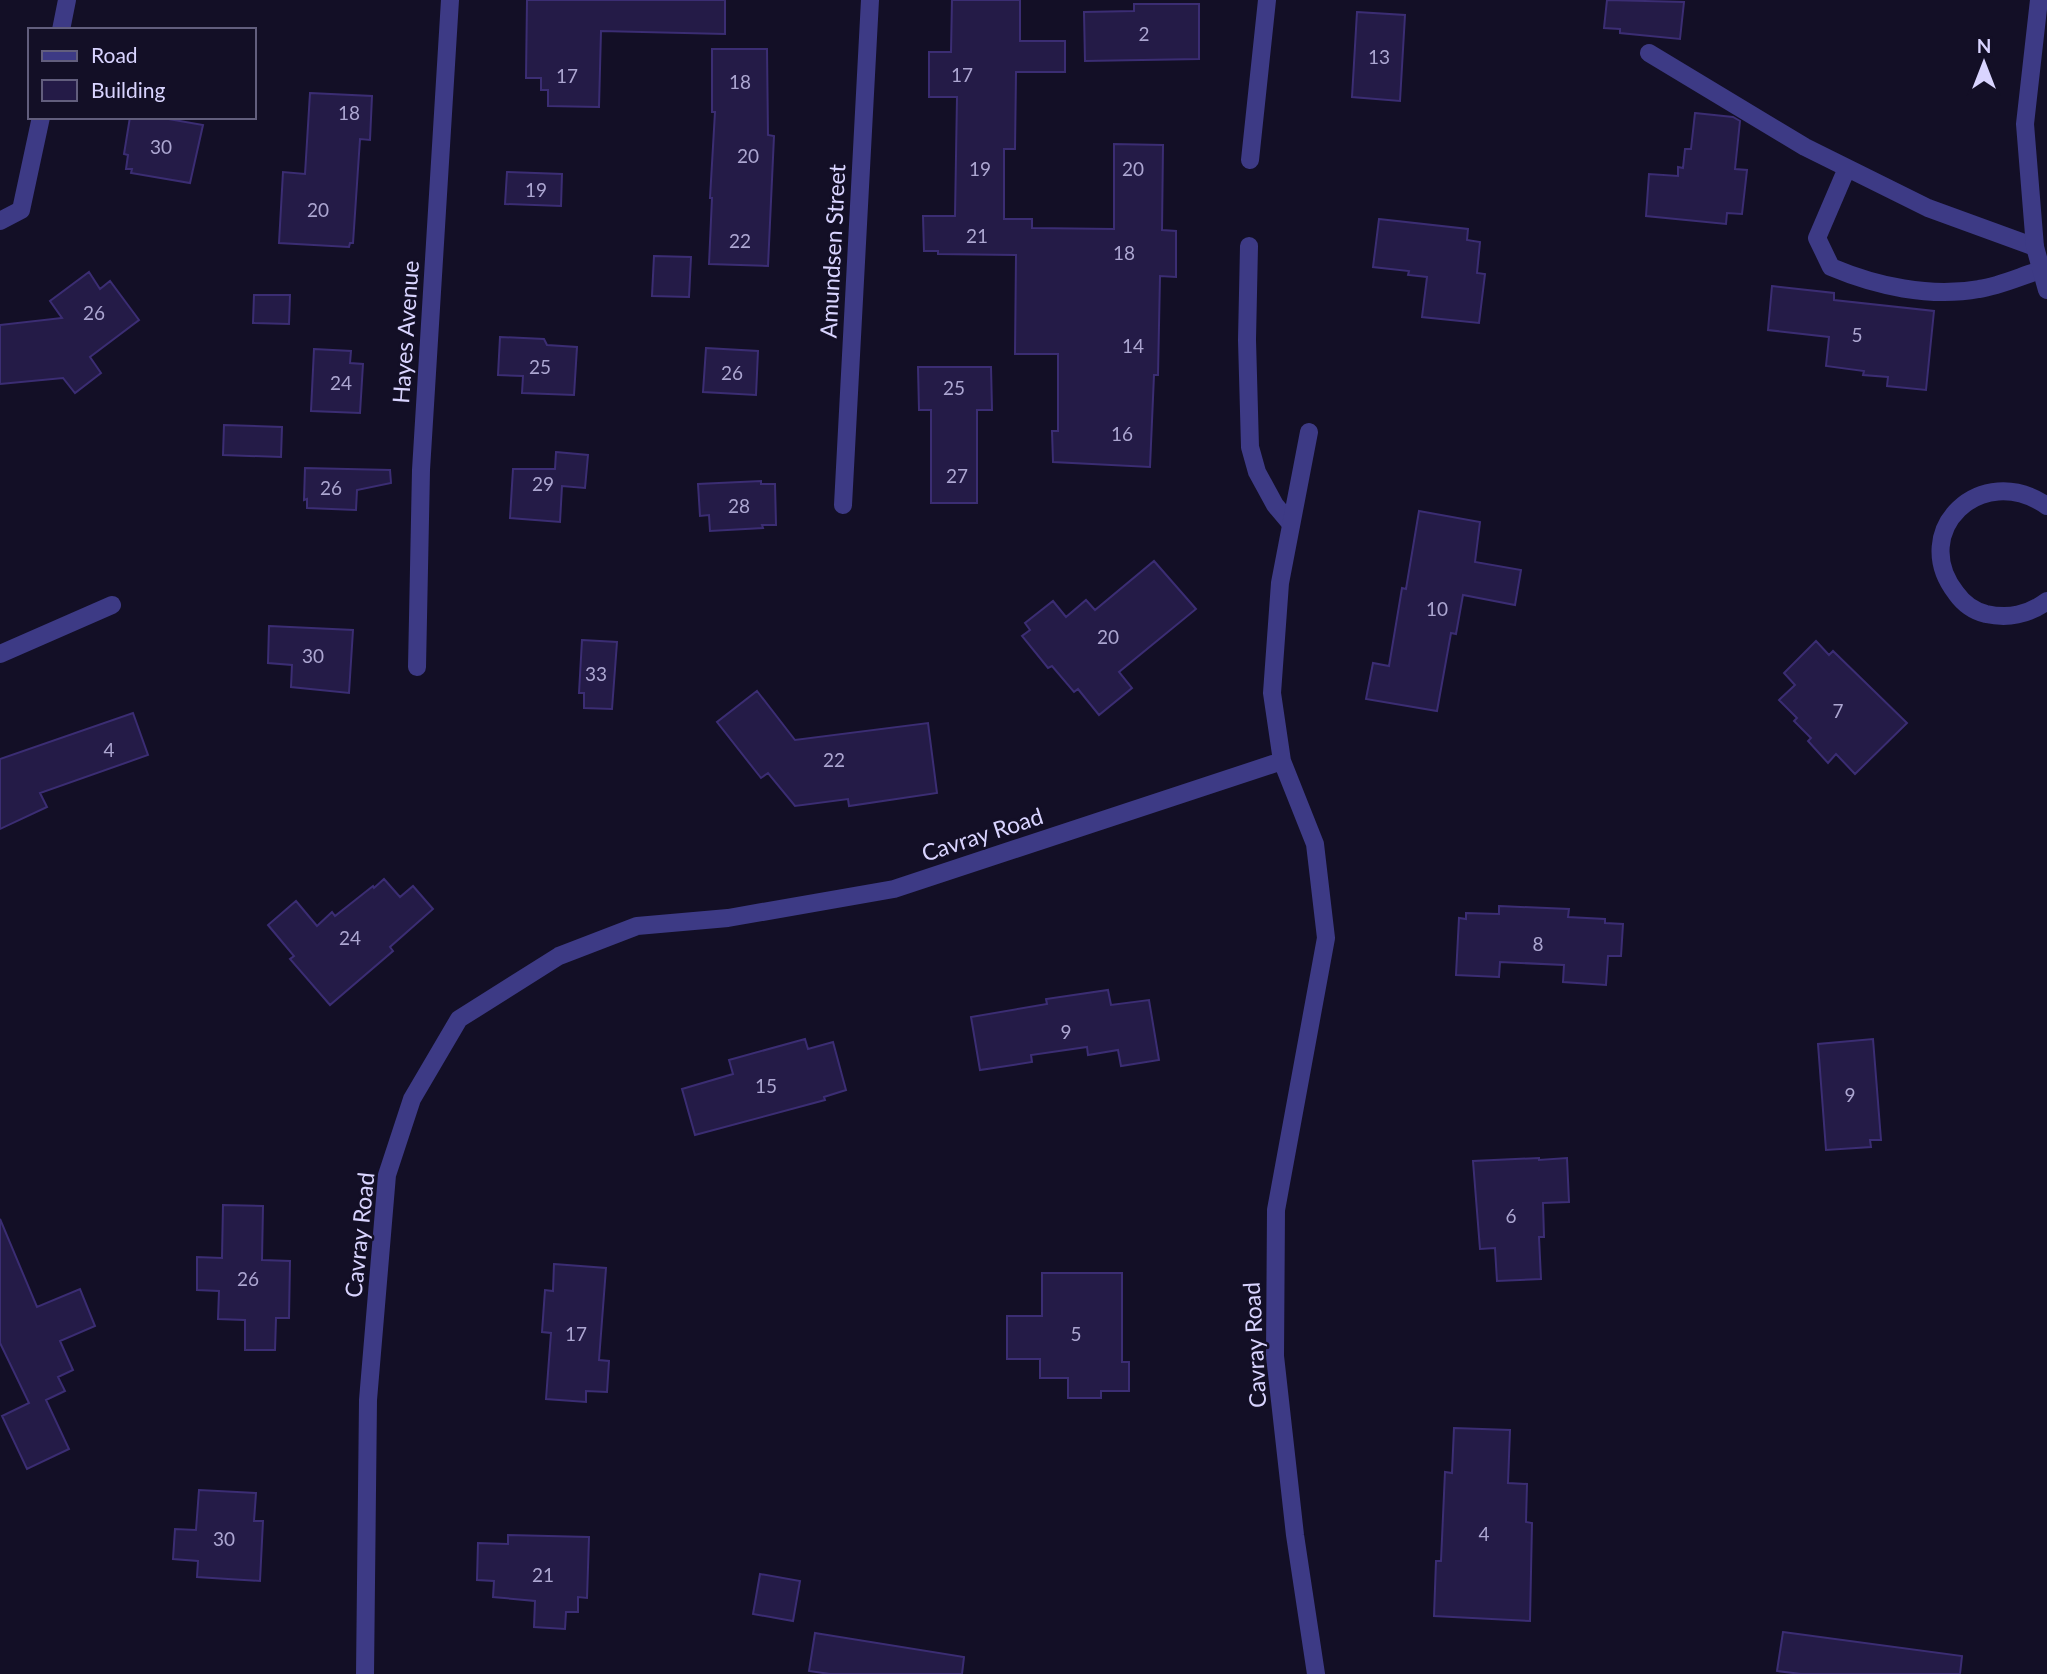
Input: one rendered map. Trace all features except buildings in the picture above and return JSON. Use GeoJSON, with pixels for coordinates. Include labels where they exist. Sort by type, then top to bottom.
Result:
{"type":"FeatureCollection","features":[{"type":"Feature","properties":{"kind":"street"},"geometry":{"type":"LineString","coordinates":[[61,28],[67,0]]}},
{"type":"Feature","properties":{"kind":"street","name":"Hayes Avenue"},"geometry":{"type":"LineString","coordinates":[[417,667],[421,470],[450,0]]}},
{"type":"Feature","properties":{"kind":"street","name":"Amundsen Street"},"geometry":{"type":"LineString","coordinates":[[843,505],[870,0]]}},
{"type":"Feature","properties":{"kind":"street"},"geometry":{"type":"LineString","coordinates":[[1250,160],[1267,0]]}},
{"type":"Feature","properties":{"kind":"street"},"geometry":{"type":"LineString","coordinates":[[2039,0],[2025,124],[2035,247],[2047,290]]}},
{"type":"Feature","properties":{"kind":"street"},"geometry":{"type":"LineString","coordinates":[[1649,52],[1805,148],[1928,208],[2035,247]]}},
{"type":"Feature","properties":{"kind":"street"},"geometry":{"type":"LineString","coordinates":[[0,221],[21,210],[41,119]]}},
{"type":"Feature","properties":{"kind":"street"},"geometry":{"type":"LineString","coordinates":[[1847,168],[1817,238],[1831,267],[1864,281],[1937,292],[1980,289],[2041,270]]}},
{"type":"Feature","properties":{"kind":"street"},"geometry":{"type":"LineString","coordinates":[[1249,246],[1250,447],[1257,472],[1275,505],[1291,524]]}},
{"type":"Feature","properties":{"kind":"street"},"geometry":{"type":"LineString","coordinates":[[1282,761],[1272,693],[1280,583],[1309,432]]}},
{"type":"Feature","properties":{"kind":"street"},"geometry":{"type":"LineString","coordinates":[[2047,506],[2032,495],[2010,490],[1987,492],[1967,502],[1951,518],[1942,538],[1941,561],[1948,583],[1962,601],[1981,613],[2003,618],[2026,614],[2047,601]]}},
{"type":"Feature","properties":{"kind":"street"},"geometry":{"type":"LineString","coordinates":[[0,654],[112,605]]}},
{"type":"Feature","properties":{"kind":"street","name":"Cavray Road"},"geometry":{"type":"LineString","coordinates":[[365,1674],[368,1400],[387,1175],[412,1098],[459,1019],[559,956],[637,926],[728,918],[894,889],[1282,761],[1315,844],[1326,938],[1276,1210],[1275,1356],[1295,1535],[1316,1674]]}}]}
